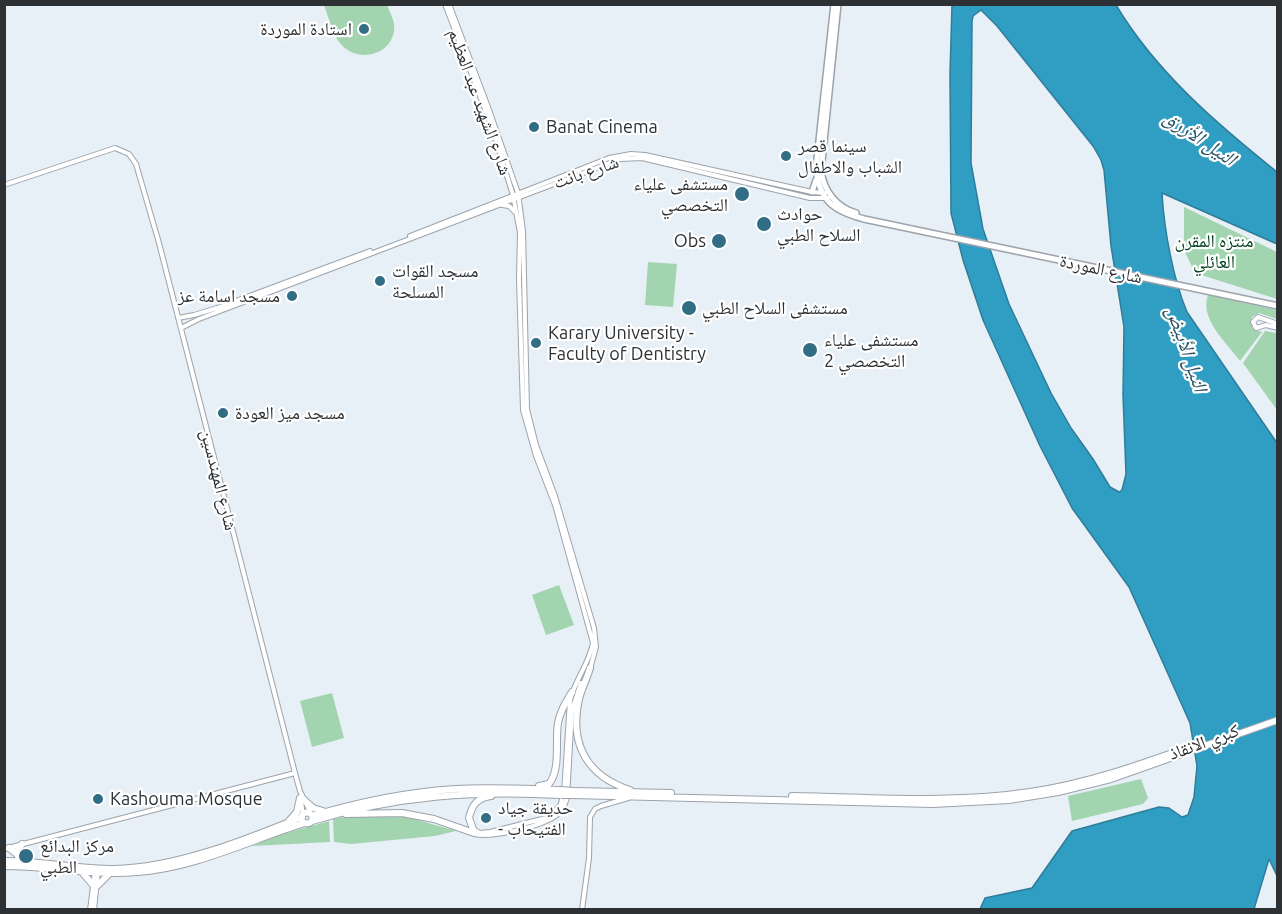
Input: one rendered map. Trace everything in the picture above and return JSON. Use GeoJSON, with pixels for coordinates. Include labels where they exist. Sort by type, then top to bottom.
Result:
{"type":"FeatureCollection","features":[{"type":"Feature","properties":{"kind":"highway"},"geometry":{"type":"LineString","coordinates":[[590,668],[578,708],[578,728],[582,750],[597,773],[635,794]]}},
{"type":"Feature","properties":{"kind":"highway"},"geometry":{"type":"LineString","coordinates":[[515,789],[542,786],[549,784],[552,780],[555,769],[558,723],[572,692]]}},
{"type":"Feature","properties":{"kind":"highway","name":"كبري الانقاذ"},"geometry":{"type":"LineString","coordinates":[[561,793],[957,799],[1038,791],[1132,770],[1278,718]]}},
{"type":"Feature","properties":{"kind":"highway"},"geometry":{"type":"LineString","coordinates":[[303,818],[308,824],[312,817],[360,803],[458,789],[515,789],[561,793]]}},
{"type":"Feature","properties":{"kind":"highway"},"geometry":{"type":"LineString","coordinates":[[472,831],[469,818],[475,803],[482,798],[506,793]]}},
{"type":"Feature","properties":{"kind":"highway"},"geometry":{"type":"LineString","coordinates":[[336,814],[376,804],[426,796],[561,793]]}},
{"type":"Feature","properties":{"kind":"highway"},"geometry":{"type":"LineString","coordinates":[[301,796],[313,808],[326,812]]}},
{"type":"Feature","properties":{"kind":"highway"},"geometry":{"type":"LineString","coordinates":[[289,822],[297,812],[301,796]]}},
{"type":"Feature","properties":{"kind":"highway"},"geometry":{"type":"LineString","coordinates":[[312,817],[336,814],[402,813],[434,819],[472,831]]}},
{"type":"Feature","properties":{"kind":"highway"},"geometry":{"type":"LineString","coordinates":[[7,848],[19,860],[81,872],[96,871],[154,864],[208,853],[303,818]]}},
{"type":"Feature","properties":{"kind":"highway"},"geometry":{"type":"LineString","coordinates":[[4,863],[19,860],[109,874],[156,870],[303,818]]}},
{"type":"Feature","properties":{"kind":"highway"},"geometry":{"type":"LineString","coordinates":[[19,860],[18,849],[22,844]]}},
{"type":"Feature","properties":{"kind":"highway"},"geometry":{"type":"LineString","coordinates":[[81,872],[95,885],[109,874]]}},
{"type":"Feature","properties":{"kind":"main road","name":"شارع الشهيد عبد العظيم"},"geometry":{"type":"LineString","coordinates":[[447,4],[516,197]]}},
{"type":"Feature","properties":{"kind":"main road"},"geometry":{"type":"LineString","coordinates":[[812,192],[817,179],[816,162],[834,4]]}},
{"type":"Feature","properties":{"kind":"main road"},"geometry":{"type":"LineString","coordinates":[[827,195],[821,163],[838,4]]}},
{"type":"Feature","properties":{"kind":"main road","name":"شارع الشهيد عبد العظيم"},"geometry":{"type":"LineString","coordinates":[[453,21],[504,151],[516,197]]}},
{"type":"Feature","properties":{"kind":"main road","name":"شارع المهندسين"},"geometry":{"type":"LineString","coordinates":[[4,184],[115,148],[132,158],[144,186],[301,796]]}},
{"type":"Feature","properties":{"kind":"main road","name":"شارع بانت"},"geometry":{"type":"LineString","coordinates":[[516,197],[609,158],[631,154],[658,157],[827,195]]}},
{"type":"Feature","properties":{"kind":"main road","name":"شارع بانت"},"geometry":{"type":"LineString","coordinates":[[516,197],[532,193],[610,161],[630,158],[669,164],[810,198],[827,195]]}},
{"type":"Feature","properties":{"kind":"main road"},"geometry":{"type":"LineString","coordinates":[[817,179],[827,195],[845,209],[880,222],[924,231],[931,235],[945,236],[1278,306]]}},
{"type":"Feature","properties":{"kind":"main road"},"geometry":{"type":"LineString","coordinates":[[500,203],[509,194],[510,183]]}},
{"type":"Feature","properties":{"kind":"main road"},"geometry":{"type":"LineString","coordinates":[[472,831],[486,836],[514,830],[546,821],[563,809],[567,798],[572,710],[576,695],[590,668],[596,647],[594,628],[555,496],[536,445],[525,397],[521,212],[524,200],[532,193]]}},
{"type":"Feature","properties":{"kind":"main road"},"geometry":{"type":"LineString","coordinates":[[181,328],[235,303],[516,197]]}},
{"type":"Feature","properties":{"kind":"main road"},"geometry":{"type":"LineString","coordinates":[[516,197],[521,212]]}},
{"type":"Feature","properties":{"kind":"main road"},"geometry":{"type":"LineString","coordinates":[[472,831],[483,833],[546,818],[560,806],[563,796],[568,716],[572,692],[589,662],[593,643],[555,505],[536,456],[523,410],[523,327],[516,197]]}},
{"type":"Feature","properties":{"kind":"main road"},"geometry":{"type":"LineString","coordinates":[[500,203],[511,207],[518,218]]}},
{"type":"Feature","properties":{"kind":"main road"},"geometry":{"type":"LineString","coordinates":[[178,318],[235,303]]}},
{"type":"Feature","properties":{"kind":"main road"},"geometry":{"type":"LineString","coordinates":[[1257,317],[1278,326],[1264,325],[1256,328],[1253,323],[1257,317]]}},
{"type":"Feature","properties":{"kind":"main road"},"geometry":{"type":"LineString","coordinates":[[7,848],[295,773]]}},
{"type":"Feature","properties":{"kind":"main road"},"geometry":{"type":"LineString","coordinates":[[582,909],[589,865],[592,813],[635,794]]}},
{"type":"Feature","properties":{"kind":"main road"},"geometry":{"type":"LineString","coordinates":[[301,796],[312,817]]}},
{"type":"Feature","properties":{"kind":"main road"},"geometry":{"type":"LineString","coordinates":[[301,796],[303,818]]}},
{"type":"Feature","properties":{"kind":"main road"},"geometry":{"type":"LineString","coordinates":[[92,909],[96,871]]}},
{"type":"Feature","properties":{"kind":"green space","name":"استادة الموردة"},"geometry":{"type":"Polygon","coordinates":[[[324,5],[387,5],[394,25],[391,40],[386,47],[371,54],[363,55],[346,49],[335,36],[324,5]]]}},
{"type":"Feature","properties":{"kind":"green space","name":"منتزه المقرن العائلي"},"geometry":{"type":"Polygon","coordinates":[[[1184,207],[1277,252],[1277,299],[1195,273],[1184,250],[1184,207]]]}},
{"type":"Feature","properties":{"kind":"green space"},"geometry":{"type":"Polygon","coordinates":[[[648,262],[677,264],[673,307],[645,305],[648,262]]]}},
{"type":"Feature","properties":{"kind":"green space"},"geometry":{"type":"Polygon","coordinates":[[[1208,295],[1277,310],[1277,319],[1259,313],[1252,317],[1252,328],[1262,332],[1240,361],[1211,322],[1206,304],[1208,295]]]}},
{"type":"Feature","properties":{"kind":"green space"},"geometry":{"type":"Polygon","coordinates":[[[1265,331],[1277,333],[1277,410],[1243,363],[1265,331]]]}},
{"type":"Feature","properties":{"kind":"green space"},"geometry":{"type":"Polygon","coordinates":[[[559,585],[574,625],[546,635],[532,595],[559,585]]]}},
{"type":"Feature","properties":{"kind":"green space"},"geometry":{"type":"Polygon","coordinates":[[[332,693],[344,738],[312,747],[300,701],[332,693]]]}},
{"type":"Feature","properties":{"kind":"green space"},"geometry":{"type":"Polygon","coordinates":[[[1141,779],[1148,798],[1143,804],[1072,821],[1068,796],[1141,779]]]}},
{"type":"Feature","properties":{"kind":"green space"},"geometry":{"type":"Polygon","coordinates":[[[358,815],[410,815],[456,831],[435,836],[351,844],[334,842],[333,819],[358,815]]]}},
{"type":"Feature","properties":{"kind":"green space"},"geometry":{"type":"Polygon","coordinates":[[[329,821],[330,842],[252,846],[283,834],[329,821]]]}},
{"type":"Feature","properties":{"kind":"water"},"geometry":{"type":"Polygon","coordinates":[[[952,5],[1116,5],[1150,53],[1189,96],[1277,172],[1277,244],[1162,193],[1170,254],[1177,285],[1187,312],[1277,443],[1277,876],[1269,859],[1254,909],[980,909],[985,898],[1032,888],[1072,831],[1159,807],[1169,808],[1182,817],[1188,815],[1194,797],[1197,766],[1190,723],[1129,587],[1072,508],[1040,446],[983,320],[963,260],[951,213],[952,5]],[[981,10],[973,16],[971,163],[983,229],[1009,304],[1051,393],[1110,487],[1119,492],[1122,490],[1126,474],[1123,395],[1124,327],[1111,246],[1104,170],[1093,146],[997,26],[981,10]]]}},
{"type":"Feature","properties":{"kind":"place","name":"استادة الموردة"},"geometry":{"type":"Point","coordinates":[364,29]}},
{"type":"Feature","properties":{"kind":"place","name":"Banat Cinema"},"geometry":{"type":"Point","coordinates":[534,127]}},
{"type":"Feature","properties":{"kind":"place","name":"سينما قصر الشباب والاطفال"},"geometry":{"type":"Point","coordinates":[786,156]}},
{"type":"Feature","properties":{"kind":"place","name":"مستشفى علياء التخصصي"},"geometry":{"type":"Point","coordinates":[742,194]}},
{"type":"Feature","properties":{"kind":"place","name":"حوادث السلاح الطبي"},"geometry":{"type":"Point","coordinates":[764,224]}},
{"type":"Feature","properties":{"kind":"place","name":"Obs"},"geometry":{"type":"Point","coordinates":[719,241]}},
{"type":"Feature","properties":{"kind":"place","name":"مسجد القوات المسلحة"},"geometry":{"type":"Point","coordinates":[380,281]}},
{"type":"Feature","properties":{"kind":"place","name":"مسجد اسامة عز"},"geometry":{"type":"Point","coordinates":[292,296]}},
{"type":"Feature","properties":{"kind":"place","name":"مستشفى السلاح الطبي"},"geometry":{"type":"Point","coordinates":[689,308]}},
{"type":"Feature","properties":{"kind":"place","name":"Karary University - Faculty of Dentistry"},"geometry":{"type":"Point","coordinates":[536,343]}},
{"type":"Feature","properties":{"kind":"place","name":"مستشفى علياء التخصصي 2"},"geometry":{"type":"Point","coordinates":[810,350]}},
{"type":"Feature","properties":{"kind":"place","name":"مسجد ميز العودة"},"geometry":{"type":"Point","coordinates":[223,413]}},
{"type":"Feature","properties":{"kind":"place","name":"Kashouma Mosque"},"geometry":{"type":"Point","coordinates":[98,799]}},
{"type":"Feature","properties":{"kind":"place","name":"حديقة جياد - الفتيحاب"},"geometry":{"type":"Point","coordinates":[486,818]}},
{"type":"Feature","properties":{"kind":"place","name":"مركز البدائع الطبي"},"geometry":{"type":"Point","coordinates":[26,856]}},
{"type":"Feature","properties":{"kind":"water label","name":"النيل الأزرق"},"geometry":{"type":"Point","coordinates":[1200,138]}},
{"type":"Feature","properties":{"kind":"water label","name":"النيل الأبيض"},"geometry":{"type":"Point","coordinates":[1187,349]}}]}
